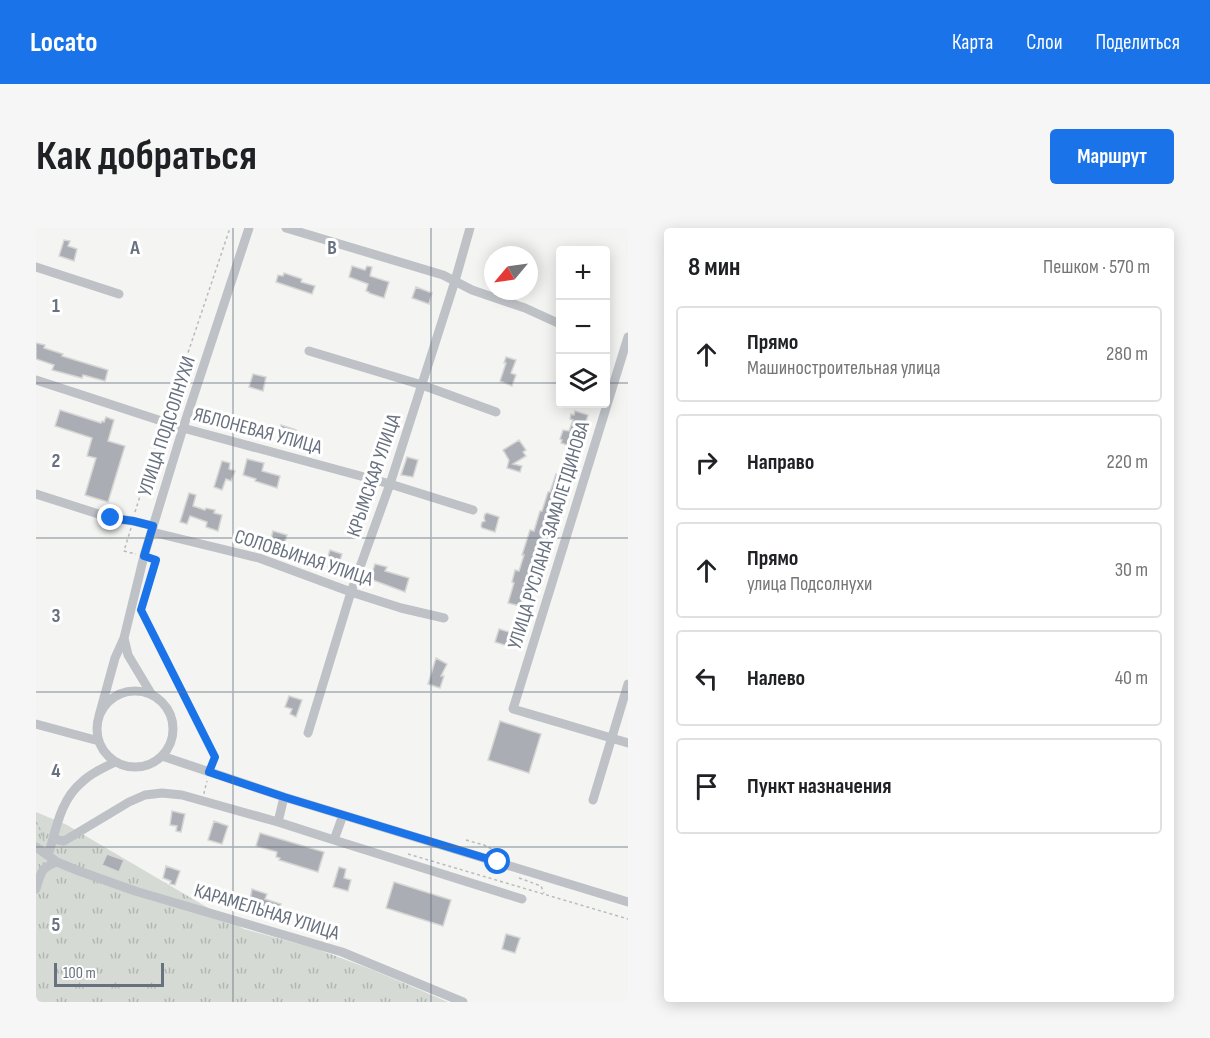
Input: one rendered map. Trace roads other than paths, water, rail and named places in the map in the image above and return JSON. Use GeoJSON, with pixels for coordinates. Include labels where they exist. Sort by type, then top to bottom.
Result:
{"type":"FeatureCollection","features":[{"type":"Feature","properties":{"kind":"street","name":"УЛИЦА ПОДСОЛНУХИ"},"geometry":{"type":"LineString","coordinates":[[99,716],[115,658],[124,638],[144,556],[183,428],[249,228]]}},
{"type":"Feature","properties":{"kind":"street"},"geometry":{"type":"LineString","coordinates":[[286,228],[443,275],[472,290],[525,308],[556,322]]}},
{"type":"Feature","properties":{"kind":"street","name":"КРЫМСКАЯ УЛИЦА"},"geometry":{"type":"LineString","coordinates":[[308,734],[351,592],[390,484],[470,228]]}},
{"type":"Feature","properties":{"kind":"street"},"geometry":{"type":"LineString","coordinates":[[36,267],[119,294]]}},
{"type":"Feature","properties":{"kind":"street","name":"УЛИЦА РУСЛАНА ЗАМАЛЕТДИНОВА"},"geometry":{"type":"LineString","coordinates":[[612,738],[513,709],[628,337]]}},
{"type":"Feature","properties":{"kind":"street"},"geometry":{"type":"LineString","coordinates":[[309,351],[422,385],[496,412]]}},
{"type":"Feature","properties":{"kind":"street","name":"ЯБЛОНЕВАЯ УЛИЦА"},"geometry":{"type":"LineString","coordinates":[[36,380],[183,428],[390,484],[473,510]]}},
{"type":"Feature","properties":{"kind":"street","name":"СОЛОВЬИНАЯ УЛИЦА"},"geometry":{"type":"LineString","coordinates":[[36,494],[111,518],[133,521],[153,529],[259,558],[351,592],[401,608],[444,618]]}},
{"type":"Feature","properties":{"kind":"street"},"geometry":{"type":"LineString","coordinates":[[124,638],[128,656],[152,695]]}},
{"type":"Feature","properties":{"kind":"street"},"geometry":{"type":"LineString","coordinates":[[592,800],[628,684]]}},
{"type":"Feature","properties":{"kind":"street"},"geometry":{"type":"LineString","coordinates":[[140,691],[152,695],[162,702],[173,723],[173,735],[169,746],[152,764],[140,767],[115,762],[105,753],[99,741],[97,728],[99,716],[116,696],[140,691]]}},
{"type":"Feature","properties":{"kind":"street"},"geometry":{"type":"LineString","coordinates":[[36,724],[99,741]]}},
{"type":"Feature","properties":{"kind":"street"},"geometry":{"type":"LineString","coordinates":[[612,738],[628,743]]}},
{"type":"Feature","properties":{"kind":"street"},"geometry":{"type":"LineString","coordinates":[[162,756],[284,797],[628,902]]}},
{"type":"Feature","properties":{"kind":"street"},"geometry":{"type":"LineString","coordinates":[[48,856],[64,803],[83,780],[115,762]]}},
{"type":"Feature","properties":{"kind":"street"},"geometry":{"type":"LineString","coordinates":[[53,839],[63,841],[145,795],[162,793],[182,795],[278,822],[522,899]]}},
{"type":"Feature","properties":{"kind":"street"},"geometry":{"type":"LineString","coordinates":[[278,822],[284,797]]}},
{"type":"Feature","properties":{"kind":"street"},"geometry":{"type":"LineString","coordinates":[[334,840],[343,815]]}},
{"type":"Feature","properties":{"kind":"street","name":"КАРАМЕЛЬНАЯ УЛИЦА"},"geometry":{"type":"LineString","coordinates":[[36,847],[57,862],[135,891],[342,952],[463,1002]]}},
{"type":"Feature","properties":{"kind":"street"},"geometry":{"type":"LineString","coordinates":[[36,889],[46,866],[57,862]]}}]}
